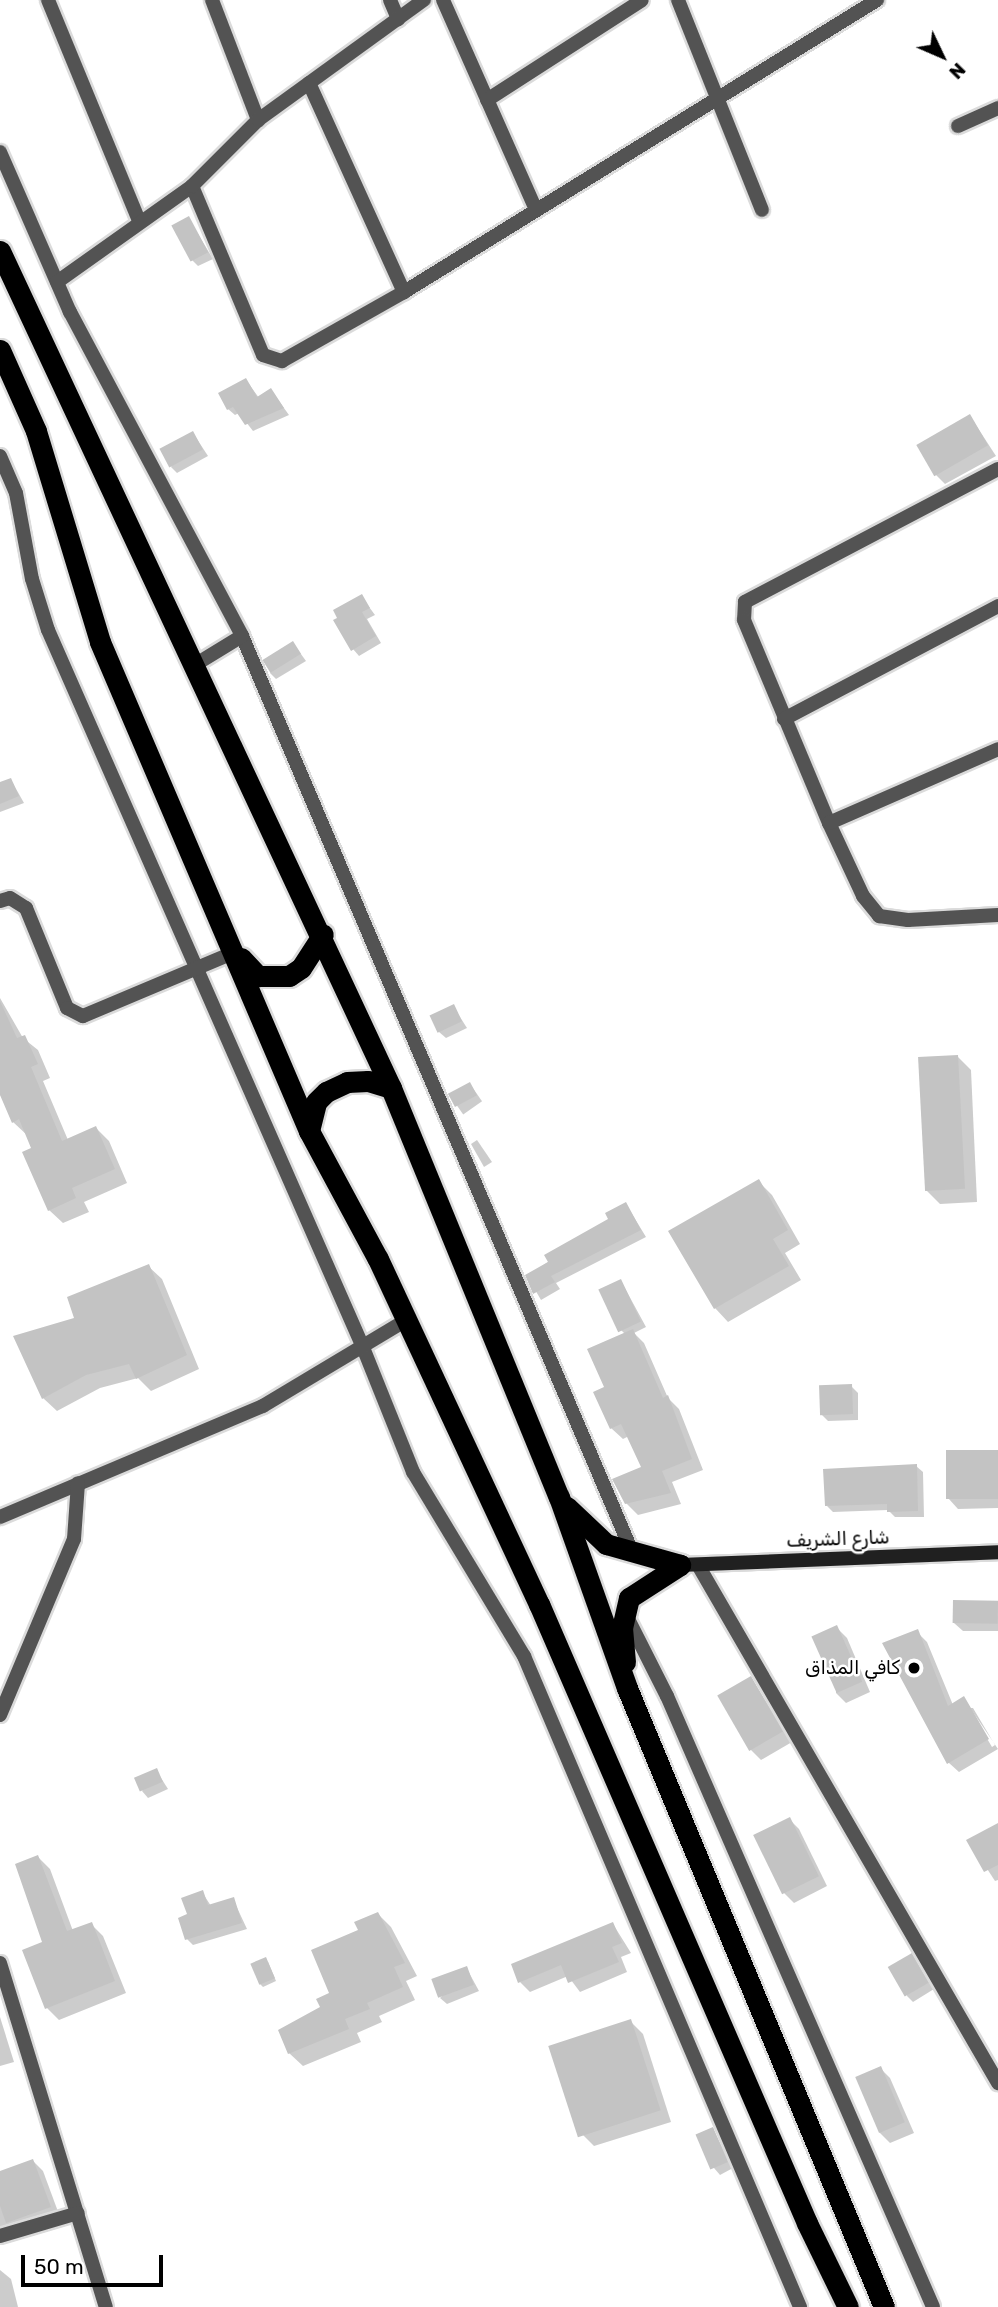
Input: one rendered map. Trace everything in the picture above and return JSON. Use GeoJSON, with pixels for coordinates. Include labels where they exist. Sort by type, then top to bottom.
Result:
{"type":"FeatureCollection","features":[{"type":"Feature","properties":{"kind":"highway"},"geometry":{"type":"LineString","coordinates":[[0,251],[193,667],[323,934],[391,1088],[559,1497],[627,1688],[884,2307]]}},
{"type":"Feature","properties":{"kind":"highway"},"geometry":{"type":"LineString","coordinates":[[0,350],[36,431],[100,642],[235,951],[309,1131],[406,1320],[556,1642],[807,2223],[848,2307]]}},
{"type":"Feature","properties":{"kind":"highway"},"geometry":{"type":"LineString","coordinates":[[235,951],[258,975],[289,976],[307,961],[323,934]]}},
{"type":"Feature","properties":{"kind":"highway"},"geometry":{"type":"LineString","coordinates":[[309,1131],[316,1102],[326,1092],[347,1082],[368,1081],[391,1088]]}},
{"type":"Feature","properties":{"kind":"highway"},"geometry":{"type":"LineString","coordinates":[[559,1497],[593,1535],[632,1554],[689,1565]]}},
{"type":"Feature","properties":{"kind":"highway"},"geometry":{"type":"LineString","coordinates":[[627,1688],[624,1612],[629,1598],[689,1565]]}},
{"type":"Feature","properties":{"kind":"main road","name":"شارع الشريف"},"geometry":{"type":"LineString","coordinates":[[689,1565],[998,1552]]}},
{"type":"Feature","properties":{"kind":"street"},"geometry":{"type":"LineString","coordinates":[[48,0],[139,220]]}},
{"type":"Feature","properties":{"kind":"street"},"geometry":{"type":"LineString","coordinates":[[212,0],[258,120]]}},
{"type":"Feature","properties":{"kind":"street"},"geometry":{"type":"LineString","coordinates":[[390,0],[398,19]]}},
{"type":"Feature","properties":{"kind":"street"},"geometry":{"type":"LineString","coordinates":[[57,282],[84,267],[139,220],[192,186],[258,120],[424,0]]}},
{"type":"Feature","properties":{"kind":"street"},"geometry":{"type":"LineString","coordinates":[[443,0],[536,210]]}},
{"type":"Feature","properties":{"kind":"street"},"geometry":{"type":"LineString","coordinates":[[487,100],[642,0]]}},
{"type":"Feature","properties":{"kind":"street"},"geometry":{"type":"LineString","coordinates":[[678,0],[762,210]]}},
{"type":"Feature","properties":{"kind":"street"},"geometry":{"type":"LineString","coordinates":[[192,186],[262,355],[282,361],[404,292],[877,0]]}},
{"type":"Feature","properties":{"kind":"street"},"geometry":{"type":"LineString","coordinates":[[309,83],[404,292]]}},
{"type":"Feature","properties":{"kind":"street"},"geometry":{"type":"LineString","coordinates":[[958,126],[998,108]]}},
{"type":"Feature","properties":{"kind":"street"},"geometry":{"type":"LineString","coordinates":[[0,152],[57,282],[242,636],[632,1554]]}},
{"type":"Feature","properties":{"kind":"street"},"geometry":{"type":"LineString","coordinates":[[0,456],[16,493],[32,579],[48,630],[362,1345],[413,1472],[524,1656],[800,2307]]}},
{"type":"Feature","properties":{"kind":"street"},"geometry":{"type":"LineString","coordinates":[[998,470],[745,602],[744,620],[829,823],[863,896],[879,916],[908,920],[998,915]]}},
{"type":"Feature","properties":{"kind":"street"},"geometry":{"type":"LineString","coordinates":[[784,719],[998,607]]}},
{"type":"Feature","properties":{"kind":"street"},"geometry":{"type":"LineString","coordinates":[[193,667],[242,636]]}},
{"type":"Feature","properties":{"kind":"street"},"geometry":{"type":"LineString","coordinates":[[829,823],[998,749]]}},
{"type":"Feature","properties":{"kind":"street"},"geometry":{"type":"LineString","coordinates":[[0,901],[10,898],[26,908],[67,1008],[74,1014],[95,1013],[235,951]]}},
{"type":"Feature","properties":{"kind":"street"},"geometry":{"type":"LineString","coordinates":[[0,1517],[263,1406],[406,1320]]}},
{"type":"Feature","properties":{"kind":"street"},"geometry":{"type":"LineString","coordinates":[[0,1715],[78,1525],[78,1483]]}},
{"type":"Feature","properties":{"kind":"street"},"geometry":{"type":"LineString","coordinates":[[689,1565],[998,2083]]}},
{"type":"Feature","properties":{"kind":"street"},"geometry":{"type":"LineString","coordinates":[[624,1612],[667,1696],[933,2307]]}},
{"type":"Feature","properties":{"kind":"street"},"geometry":{"type":"LineString","coordinates":[[0,1962],[106,2307]]}},
{"type":"Feature","properties":{"kind":"street"},"geometry":{"type":"LineString","coordinates":[[0,2236],[78,2213]]}},
{"type":"Feature","properties":{"kind":"building"},"geometry":{"type":"Polygon","coordinates":[[[189,216],[208,252],[191,262],[171,225],[189,216]]]}},
{"type":"Feature","properties":{"kind":"building"},"geometry":{"type":"Polygon","coordinates":[[[246,378],[257,397],[271,388],[284,408],[245,425],[233,407],[227,410],[218,393],[246,378]]]}},
{"type":"Feature","properties":{"kind":"building"},"geometry":{"type":"Polygon","coordinates":[[[970,414],[988,445],[934,476],[916,445],[970,414]]]}},
{"type":"Feature","properties":{"kind":"building"},"geometry":{"type":"Polygon","coordinates":[[[193,431],[203,450],[169,467],[159,449],[193,431]]]}},
{"type":"Feature","properties":{"kind":"building"},"geometry":{"type":"Polygon","coordinates":[[[362,594],[370,608],[362,612],[376,636],[351,651],[333,620],[337,618],[333,610],[362,594]]]}},
{"type":"Feature","properties":{"kind":"building"},"geometry":{"type":"Polygon","coordinates":[[[293,641],[301,654],[270,673],[262,660],[293,641]]]}},
{"type":"Feature","properties":{"kind":"building"},"geometry":{"type":"Polygon","coordinates":[[[11,778],[19,796],[0,804],[0,782],[11,778]]]}},
{"type":"Feature","properties":{"kind":"building"},"geometry":{"type":"Polygon","coordinates":[[[0,1001],[17,1038],[25,1035],[38,1064],[31,1067],[62,1141],[96,1126],[115,1169],[72,1188],[76,1198],[48,1211],[22,1152],[31,1148],[19,1119],[12,1123],[0,1095],[0,1001]]]}},
{"type":"Feature","properties":{"kind":"building"},"geometry":{"type":"Polygon","coordinates":[[[454,1004],[462,1021],[438,1033],[430,1015],[454,1004]]]}},
{"type":"Feature","properties":{"kind":"building"},"geometry":{"type":"Polygon","coordinates":[[[958,1055],[965,1189],[925,1191],[918,1057],[958,1055]]]}},
{"type":"Feature","properties":{"kind":"building"},"geometry":{"type":"Polygon","coordinates":[[[470,1082],[477,1095],[455,1107],[448,1094],[470,1082]]]}},
{"type":"Feature","properties":{"kind":"building"},"geometry":{"type":"Polygon","coordinates":[[[759,1179],[788,1230],[773,1239],[789,1266],[714,1309],[668,1231],[759,1179]]]}},
{"type":"Feature","properties":{"kind":"building"},"geometry":{"type":"Polygon","coordinates":[[[626,1202],[641,1230],[551,1276],[555,1282],[533,1294],[525,1275],[548,1262],[544,1255],[608,1219],[605,1213],[626,1202]]]}},
{"type":"Feature","properties":{"kind":"building"},"geometry":{"type":"Polygon","coordinates":[[[149,1264],[187,1355],[136,1379],[129,1364],[86,1375],[42,1399],[13,1336],[74,1318],[67,1297],[149,1264]]]}},
{"type":"Feature","properties":{"kind":"building"},"geometry":{"type":"Polygon","coordinates":[[[621,1279],[641,1322],[618,1332],[598,1290],[621,1279]]]}},
{"type":"Feature","properties":{"kind":"building"},"geometry":{"type":"Polygon","coordinates":[[[633,1329],[663,1398],[668,1395],[692,1459],[662,1471],[671,1493],[625,1504],[612,1479],[641,1467],[621,1424],[610,1429],[593,1392],[604,1387],[587,1349],[633,1329]]]}},
{"type":"Feature","properties":{"kind":"building"},"geometry":{"type":"Polygon","coordinates":[[[852,1384],[853,1414],[820,1415],[819,1385],[852,1384]]]}},
{"type":"Feature","properties":{"kind":"building"},"geometry":{"type":"Polygon","coordinates":[[[946,1450],[998,1450],[998,1499],[946,1499],[946,1450]]]}},
{"type":"Feature","properties":{"kind":"building"},"geometry":{"type":"Polygon","coordinates":[[[917,1464],[918,1511],[887,1512],[887,1504],[825,1506],[823,1469],[917,1464]]]}},
{"type":"Feature","properties":{"kind":"building"},"geometry":{"type":"Polygon","coordinates":[[[953,1600],[998,1601],[998,1624],[953,1623],[953,1600]]]}},
{"type":"Feature","properties":{"kind":"building"},"geometry":{"type":"Polygon","coordinates":[[[837,1625],[862,1682],[837,1693],[811,1636],[837,1625]]]}},
{"type":"Feature","properties":{"kind":"building"},"geometry":{"type":"Polygon","coordinates":[[[918,1629],[948,1706],[964,1696],[989,1739],[947,1764],[882,1643],[918,1629]]]}},
{"type":"Feature","properties":{"kind":"building"},"geometry":{"type":"Polygon","coordinates":[[[751,1676],[783,1731],[749,1751],[717,1696],[751,1676]]]}},
{"type":"Feature","properties":{"kind":"building"},"geometry":{"type":"Polygon","coordinates":[[[157,1768],[163,1782],[140,1792],[134,1778],[157,1768]]]}},
{"type":"Feature","properties":{"kind":"building"},"geometry":{"type":"Polygon","coordinates":[[[790,1817],[819,1876],[782,1894],[753,1835],[790,1817]]]}},
{"type":"Feature","properties":{"kind":"building"},"geometry":{"type":"Polygon","coordinates":[[[998,1823],[998,1865],[984,1872],[966,1840],[998,1823]]]}},
{"type":"Feature","properties":{"kind":"building"},"geometry":{"type":"Polygon","coordinates":[[[38,1855],[67,1931],[92,1922],[115,1981],[45,2009],[22,1950],[42,1942],[15,1864],[38,1855]]]}},
{"type":"Feature","properties":{"kind":"building"},"geometry":{"type":"Polygon","coordinates":[[[203,1890],[208,1905],[234,1897],[242,1923],[185,1940],[178,1918],[187,1914],[181,1898],[203,1890]]]}},
{"type":"Feature","properties":{"kind":"building"},"geometry":{"type":"Polygon","coordinates":[[[378,1912],[405,1963],[394,1967],[403,1987],[367,2003],[370,2009],[345,2019],[349,2029],[288,2054],[278,2030],[320,2007],[316,1999],[329,1993],[311,1950],[358,1930],[354,1922],[378,1912]]]}},
{"type":"Feature","properties":{"kind":"building"},"geometry":{"type":"Polygon","coordinates":[[[613,1922],[622,1943],[612,1947],[619,1962],[568,1983],[561,1965],[518,1983],[511,1964],[613,1922]]]}},
{"type":"Feature","properties":{"kind":"building"},"geometry":{"type":"Polygon","coordinates":[[[912,1953],[929,1982],[905,1996],[888,1967],[912,1953]]]}},
{"type":"Feature","properties":{"kind":"building"},"geometry":{"type":"Polygon","coordinates":[[[266,1957],[275,1978],[259,1985],[250,1964],[266,1957]]]}},
{"type":"Feature","properties":{"kind":"building"},"geometry":{"type":"Polygon","coordinates":[[[467,1966],[474,1985],[438,1998],[431,1979],[467,1966]]]}},
{"type":"Feature","properties":{"kind":"building"},"geometry":{"type":"Polygon","coordinates":[[[631,2019],[661,2110],[578,2137],[548,2046],[631,2019]]]}},
{"type":"Feature","properties":{"kind":"building"},"geometry":{"type":"Polygon","coordinates":[[[881,2066],[905,2122],[879,2133],[855,2077],[881,2066]]]}},
{"type":"Feature","properties":{"kind":"building"},"geometry":{"type":"Polygon","coordinates":[[[713,2127],[728,2162],[710,2169],[696,2134],[713,2127]]]}},
{"type":"Feature","properties":{"kind":"building"},"geometry":{"type":"Polygon","coordinates":[[[33,2159],[51,2207],[6,2223],[0,2206],[0,2171],[33,2159]]]}},
{"type":"Feature","properties":{"kind":"place","name":"كافي المذاق"},"geometry":{"type":"Point","coordinates":[914,1668]}}]}
